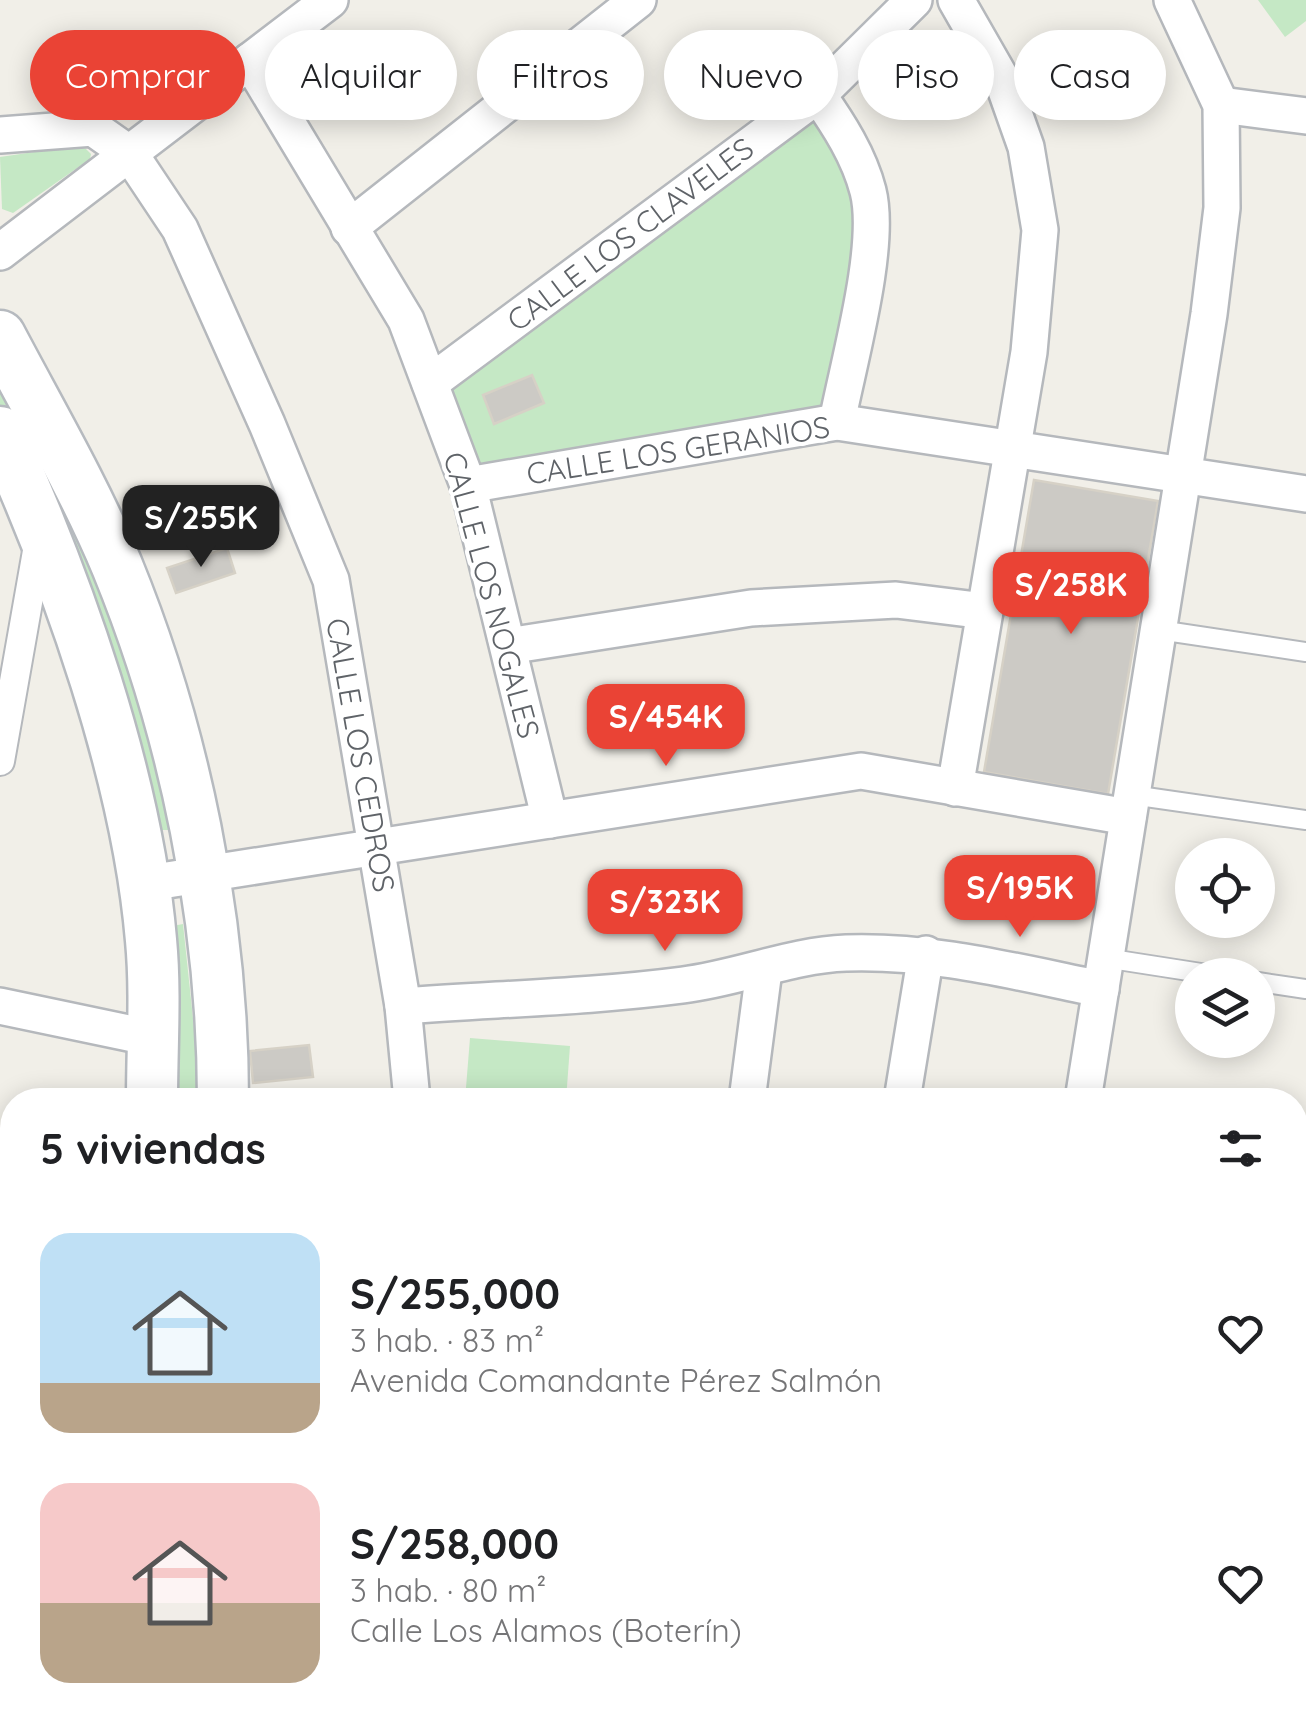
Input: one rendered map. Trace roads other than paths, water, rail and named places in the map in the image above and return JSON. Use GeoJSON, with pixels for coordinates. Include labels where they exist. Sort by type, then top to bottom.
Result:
{"type":"FeatureCollection","features":[{"type":"Feature","properties":{"kind":"main road"},"geometry":{"type":"LineString","coordinates":[[0,336],[118,568],[156,677],[202,874],[223,1030],[223,1088]]}},
{"type":"Feature","properties":{"kind":"main road"},"geometry":{"type":"LineString","coordinates":[[0,432],[42,524],[132,820],[152,940],[152,1088]]}},
{"type":"Feature","properties":{"kind":"street"},"geometry":{"type":"LineString","coordinates":[[0,252],[330,0]]}},
{"type":"Feature","properties":{"kind":"street"},"geometry":{"type":"LineString","coordinates":[[349,228],[638,0]]}},
{"type":"Feature","properties":{"kind":"street","name":"CALLE LOS CLAVELES"},"geometry":{"type":"LineString","coordinates":[[838,76],[914,0]]}},
{"type":"Feature","properties":{"kind":"street"},"geometry":{"type":"LineString","coordinates":[[955,788],[1029,352],[1040,230],[1026,148],[1003,82],[956,0]]}},
{"type":"Feature","properties":{"kind":"street"},"geometry":{"type":"LineString","coordinates":[[1085,1088],[1160,630],[1222,208],[1221,105],[1172,0]]}},
{"type":"Feature","properties":{"kind":"street","name":"CALLE LOS NOGALES"},"geometry":{"type":"LineString","coordinates":[[250,61],[406,320],[468,485],[550,820]]}},
{"type":"Feature","properties":{"kind":"street"},"geometry":{"type":"LineString","coordinates":[[1221,105],[1306,116]]}},
{"type":"Feature","properties":{"kind":"street","name":"CALLE LOS CLAVELES"},"geometry":{"type":"LineString","coordinates":[[430,383],[786,120]]}},
{"type":"Feature","properties":{"kind":"street"},"geometry":{"type":"LineString","coordinates":[[833,120],[857,159],[869,196],[863,287],[837,422]]}},
{"type":"Feature","properties":{"kind":"street"},"geometry":{"type":"LineString","coordinates":[[0,135],[93,128],[130,154]]}},
{"type":"Feature","properties":{"kind":"street","name":"CALLE LOS CEDROS"},"geometry":{"type":"LineString","coordinates":[[130,154],[180,229],[331,580],[403,1006],[411,1088]]}},
{"type":"Feature","properties":{"kind":"street","name":"CALLE LOS GERANIOS"},"geometry":{"type":"LineString","coordinates":[[468,485],[837,422],[1306,494]]}},
{"type":"Feature","properties":{"kind":"street"},"geometry":{"type":"LineString","coordinates":[[0,761],[42,524]]}},
{"type":"Feature","properties":{"kind":"street"},"geometry":{"type":"LineString","coordinates":[[508,646],[751,608],[896,600],[985,612]]}},
{"type":"Feature","properties":{"kind":"street"},"geometry":{"type":"LineString","coordinates":[[142,884],[861,772],[955,788],[1130,806]]}},
{"type":"Feature","properties":{"kind":"street"},"geometry":{"type":"LineString","coordinates":[[403,1006],[684,985],[764,970],[795,958],[845,953],[926,954],[1103,974]]}},
{"type":"Feature","properties":{"kind":"street"},"geometry":{"type":"LineString","coordinates":[[904,1088],[926,954]]}},
{"type":"Feature","properties":{"kind":"street"},"geometry":{"type":"LineString","coordinates":[[749,1088],[764,970]]}},
{"type":"Feature","properties":{"kind":"street"},"geometry":{"type":"LineString","coordinates":[[0,1006],[152,1038]]}},
{"type":"Feature","properties":{"kind":"lane"},"geometry":{"type":"LineString","coordinates":[[1160,630],[1306,652]]}},
{"type":"Feature","properties":{"kind":"lane"},"geometry":{"type":"LineString","coordinates":[[1130,806],[1306,820]]}},
{"type":"Feature","properties":{"kind":"lane"},"geometry":{"type":"LineString","coordinates":[[1103,974],[1175,975]]}},
{"type":"Feature","properties":{"kind":"lane"},"geometry":{"type":"LineString","coordinates":[[1275,984],[1306,989]]}}]}
